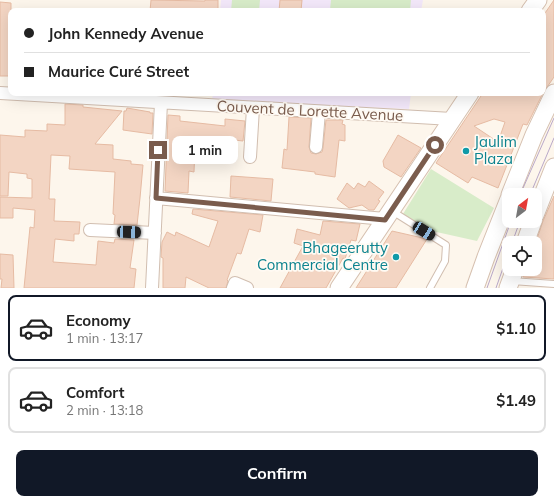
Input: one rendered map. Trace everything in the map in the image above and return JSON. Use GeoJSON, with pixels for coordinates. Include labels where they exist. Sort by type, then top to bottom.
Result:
{"type":"FeatureCollection","features":[{"type":"Feature","properties":{"kind":"street"},"geometry":{"type":"LineString","coordinates":[[513,188],[534,135],[554,93]]}},
{"type":"Feature","properties":{"kind":"street","name":"Couvent de Lorette Avenue"},"geometry":{"type":"LineString","coordinates":[[83,96],[144,97],[161,103],[452,119]]}},
{"type":"Feature","properties":{"kind":"street"},"geometry":{"type":"LineString","coordinates":[[339,288],[468,96]]}},
{"type":"Feature","properties":{"kind":"street"},"geometry":{"type":"LineString","coordinates":[[152,288],[161,103]]}},
{"type":"Feature","properties":{"kind":"street"},"geometry":{"type":"LineString","coordinates":[[250,157],[253,108]]}},
{"type":"Feature","properties":{"kind":"street"},"geometry":{"type":"LineString","coordinates":[[316,147],[319,112]]}},
{"type":"Feature","properties":{"kind":"street"},"geometry":{"type":"LineString","coordinates":[[542,197],[554,167]]}},
{"type":"Feature","properties":{"kind":"street"},"geometry":{"type":"LineString","coordinates":[[156,198],[388,215]]}},
{"type":"Feature","properties":{"kind":"street"},"geometry":{"type":"LineString","coordinates":[[475,288],[502,216]]}},
{"type":"Feature","properties":{"kind":"street"},"geometry":{"type":"LineString","coordinates":[[90,230],[155,233]]}},
{"type":"Feature","properties":{"kind":"street"},"geometry":{"type":"LineString","coordinates":[[234,288],[235,283],[247,288]]}},
{"type":"Feature","properties":{"kind":"lane"},"geometry":{"type":"LineString","coordinates":[[388,215],[446,245],[445,262],[430,288]]}},
{"type":"Feature","properties":{"kind":"lane"},"geometry":{"type":"LineString","coordinates":[[511,279],[554,284]]}},
{"type":"Feature","properties":{"kind":"shaded area"},"geometry":{"type":"Polygon","coordinates":[[[221,0],[423,0],[422,8],[220,8],[221,0]]]}},
{"type":"Feature","properties":{"kind":"shaded area"},"geometry":{"type":"Polygon","coordinates":[[[213,96],[411,96],[409,109],[212,101],[213,96]]]}},
{"type":"Feature","properties":{"kind":"green space"},"geometry":{"type":"Polygon","coordinates":[[[232,0],[260,0],[259,8],[231,8],[232,0]]]}},
{"type":"Feature","properties":{"kind":"green space"},"geometry":{"type":"Polygon","coordinates":[[[331,0],[411,0],[410,8],[330,8],[331,0]]]}},
{"type":"Feature","properties":{"kind":"green space"},"geometry":{"type":"Polygon","coordinates":[[[431,169],[494,208],[477,241],[432,231],[403,214],[431,169]]]}},
{"type":"Feature","properties":{"kind":"building"},"geometry":{"type":"Polygon","coordinates":[[[151,0],[218,0],[218,8],[150,8],[151,0]]]}},
{"type":"Feature","properties":{"kind":"building"},"geometry":{"type":"Polygon","coordinates":[[[280,0],[302,0],[301,8],[279,8],[280,0]]]}},
{"type":"Feature","properties":{"kind":"building"},"geometry":{"type":"Polygon","coordinates":[[[554,0],[554,77],[546,89],[546,12],[554,0]]]}},
{"type":"Feature","properties":{"kind":"building"},"geometry":{"type":"Polygon","coordinates":[[[0,2],[11,3],[11,8],[8,8],[8,76],[0,76],[0,2]]]}},
{"type":"Feature","properties":{"kind":"building"},"geometry":{"type":"Polygon","coordinates":[[[481,96],[542,96],[527,125],[523,124],[498,188],[472,177],[468,183],[436,163],[481,96]],[[494,119],[474,126],[498,142],[505,122],[494,119]]]}},
{"type":"Feature","properties":{"kind":"building"},"geometry":{"type":"Polygon","coordinates":[[[65,104],[83,105],[83,107],[122,111],[95,144],[113,145],[113,159],[131,161],[131,164],[143,165],[137,225],[114,224],[115,172],[69,169],[70,156],[51,155],[49,199],[55,199],[54,221],[80,222],[79,234],[74,234],[74,241],[55,239],[53,262],[96,265],[98,241],[114,243],[115,239],[134,240],[130,268],[136,269],[134,288],[24,288],[30,227],[34,228],[35,210],[13,208],[13,218],[0,218],[0,197],[32,198],[32,179],[27,178],[27,174],[9,172],[8,196],[0,196],[0,135],[25,137],[25,130],[47,131],[47,124],[65,125],[65,104]]]}},
{"type":"Feature","properties":{"kind":"building"},"geometry":{"type":"Polygon","coordinates":[[[127,108],[153,113],[152,134],[123,130],[124,111],[126,111],[127,108]]]}},
{"type":"Feature","properties":{"kind":"building"},"geometry":{"type":"Polygon","coordinates":[[[168,115],[180,116],[180,121],[225,126],[225,119],[245,121],[243,141],[208,137],[207,148],[195,147],[194,172],[189,171],[188,193],[165,191],[168,115]]]}},
{"type":"Feature","properties":{"kind":"building"},"geometry":{"type":"Polygon","coordinates":[[[289,117],[311,118],[309,147],[311,153],[316,154],[322,152],[326,120],[343,120],[342,124],[345,125],[345,141],[339,140],[335,177],[315,174],[315,172],[282,168],[284,149],[287,150],[289,117]]]}},
{"type":"Feature","properties":{"kind":"building"},"geometry":{"type":"Polygon","coordinates":[[[398,135],[421,148],[401,177],[384,167],[383,161],[398,135]]]}},
{"type":"Feature","properties":{"kind":"building"},"geometry":{"type":"Polygon","coordinates":[[[231,176],[273,179],[271,201],[230,197],[231,176]]]}},
{"type":"Feature","properties":{"kind":"building"},"geometry":{"type":"Polygon","coordinates":[[[369,181],[384,192],[378,200],[380,201],[374,210],[369,210],[362,205],[349,208],[337,199],[347,183],[354,189],[358,183],[365,187],[369,181]]]}},
{"type":"Feature","properties":{"kind":"building"},"geometry":{"type":"Polygon","coordinates":[[[554,196],[554,279],[523,277],[542,276],[542,236],[538,236],[542,228],[543,221],[554,196]]]}},
{"type":"Feature","properties":{"kind":"building"},"geometry":{"type":"Polygon","coordinates":[[[193,209],[263,215],[260,232],[249,229],[241,254],[237,253],[227,280],[226,288],[209,288],[186,277],[185,288],[163,288],[163,258],[161,257],[162,242],[167,232],[175,236],[176,232],[209,247],[218,221],[192,214],[193,209]]]}},
{"type":"Feature","properties":{"kind":"building"},"geometry":{"type":"Polygon","coordinates":[[[323,221],[360,224],[356,241],[351,240],[345,259],[343,258],[326,288],[280,288],[303,246],[294,243],[297,229],[320,235],[323,221]]]}},
{"type":"Feature","properties":{"kind":"building","name":"Bhageerutty Commercial Centre"},"geometry":{"type":"Polygon","coordinates":[[[392,231],[427,239],[396,288],[356,288],[392,231]]]}},
{"type":"Feature","properties":{"kind":"building"},"geometry":{"type":"Polygon","coordinates":[[[0,254],[13,255],[14,288],[1,288],[2,279],[0,279],[0,254]]]}},
{"type":"Feature","properties":{"kind":"tram line"},"geometry":{"type":"LineString","coordinates":[[523,188],[554,118]]}},
{"type":"Feature","properties":{"kind":"tram line"},"geometry":{"type":"LineString","coordinates":[[533,188],[554,138]]}},
{"type":"Feature","properties":{"kind":"tram line"},"geometry":{"type":"LineString","coordinates":[[487,288],[508,228]]}},
{"type":"Feature","properties":{"kind":"tram line"},"geometry":{"type":"LineString","coordinates":[[515,236],[517,228]]}},
{"type":"Feature","properties":{"kind":"tram line"},"geometry":{"type":"LineString","coordinates":[[496,288],[502,271]]}},
{"type":"Feature","properties":{"kind":"place","name":"Jaulim Plaza"},"geometry":{"type":"Point","coordinates":[466,151]}},
{"type":"Feature","properties":{"kind":"place","name":"Bhageerutty Commercial Centre"},"geometry":{"type":"Point","coordinates":[396,257]}},
{"type":"Feature","properties":{"kind":"route"},"geometry":{"type":"LineString","coordinates":[[158,150],[156,198],[385,220],[435,145]]}}]}
